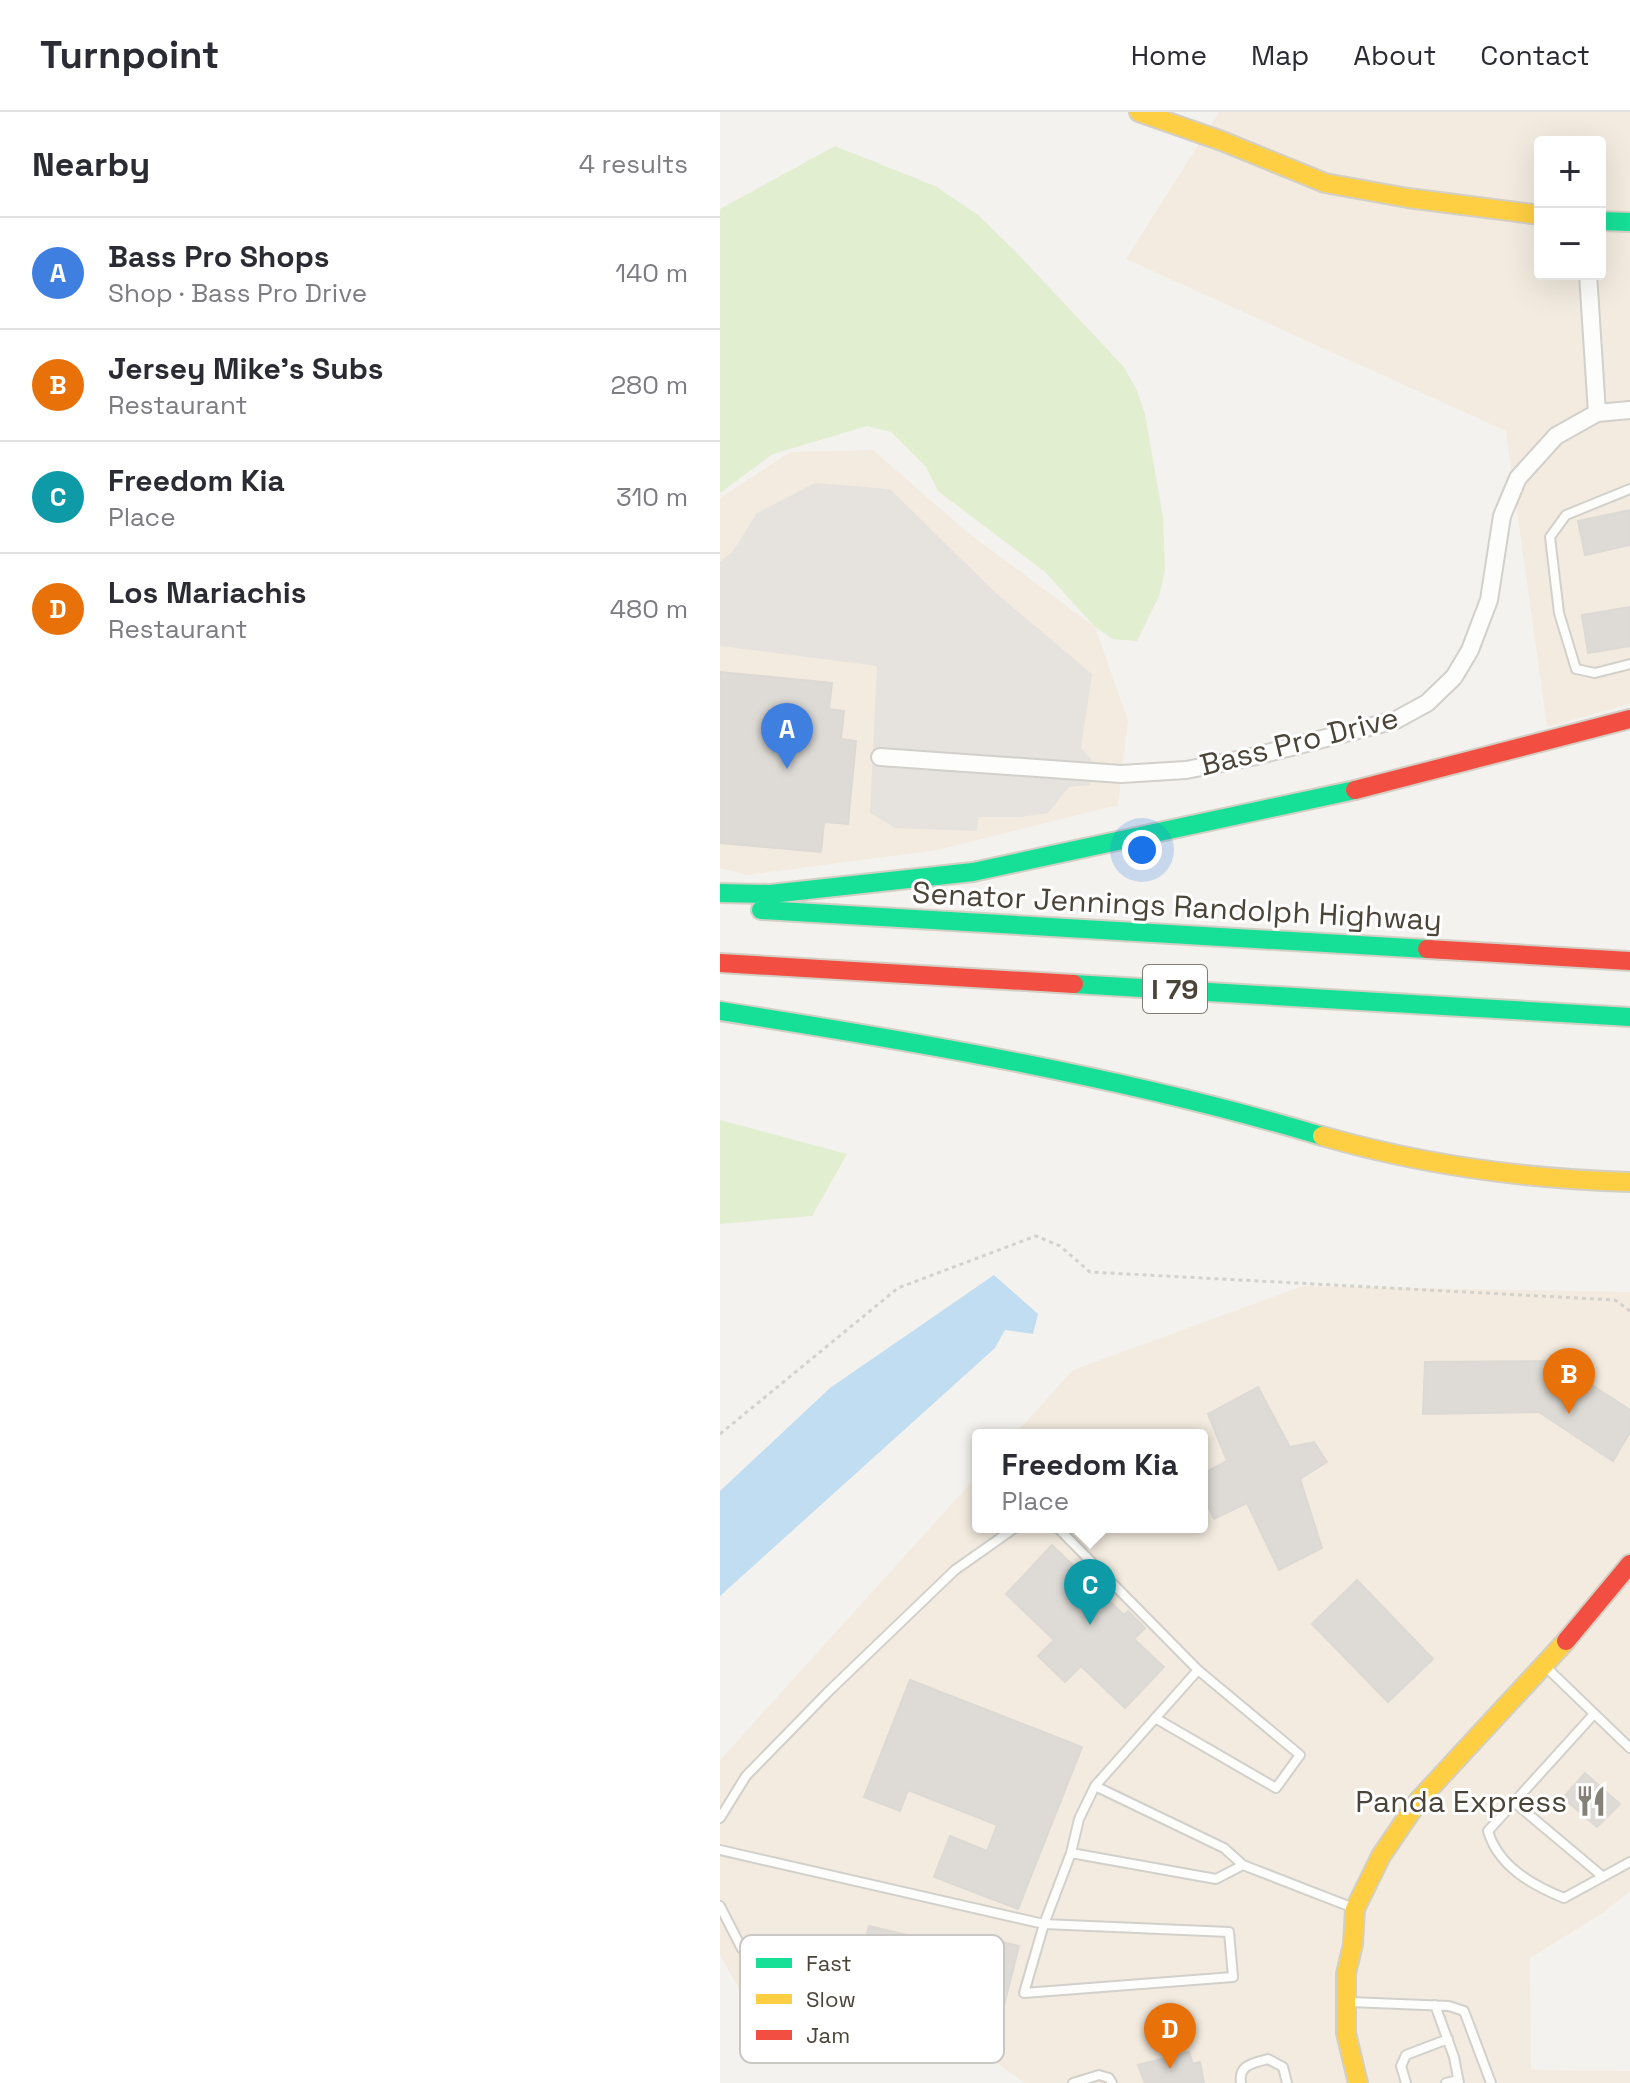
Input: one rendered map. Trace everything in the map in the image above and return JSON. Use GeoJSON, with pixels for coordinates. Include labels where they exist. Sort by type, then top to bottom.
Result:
{"type":"FeatureCollection","features":[{"type":"Feature","properties":{"kind":"main road"},"geometry":{"type":"LineString","coordinates":[[1139,112],[1222,141],[1325,183],[1408,198],[1534,214]]}},
{"type":"Feature","properties":{"kind":"main road"},"geometry":{"type":"LineString","coordinates":[[1606,221],[1630,222]]}},
{"type":"Feature","properties":{"kind":"main road"},"geometry":{"type":"LineString","coordinates":[[720,893],[770,894],[973,872],[1338,794],[1630,719]]}},
{"type":"Feature","properties":{"kind":"main road","name":"Senator Jennings Randolph Highway"},"geometry":{"type":"LineString","coordinates":[[720,908],[1630,961]]}},
{"type":"Feature","properties":{"kind":"main road","name":"I 79"},"geometry":{"type":"LineString","coordinates":[[720,963],[1630,1017]]}},
{"type":"Feature","properties":{"kind":"main road"},"geometry":{"type":"LineString","coordinates":[[720,1011],[797,1022],[1099,1080],[1257,1116],[1355,1145],[1425,1161],[1511,1175],[1630,1182]]}},
{"type":"Feature","properties":{"kind":"main road"},"geometry":{"type":"LineString","coordinates":[[1358,2083],[1346,2033],[1346,1974],[1353,1944],[1355,1909],[1381,1856],[1419,1800],[1545,1666],[1630,1564]]}},
{"type":"Feature","properties":{"kind":"street"},"geometry":{"type":"LineString","coordinates":[[1588,280],[1597,413]]}},
{"type":"Feature","properties":{"kind":"street","name":"Bass Pro Drive"},"geometry":{"type":"LineString","coordinates":[[880,757],[1121,774],[1186,770],[1252,757],[1396,720],[1427,703],[1445,686],[1470,650],[1489,600],[1502,516],[1518,478],[1556,436],[1597,413],[1630,410]]}},
{"type":"Feature","properties":{"kind":"lane"},"geometry":{"type":"LineString","coordinates":[[1630,489],[1566,515],[1550,537],[1559,613],[1576,669],[1595,673],[1630,664]]}},
{"type":"Feature","properties":{"kind":"lane"},"geometry":{"type":"LineString","coordinates":[[720,1818],[746,1776],[829,1691],[955,1570],[1007,1533]]}},
{"type":"Feature","properties":{"kind":"lane"},"geometry":{"type":"LineString","coordinates":[[1063,1533],[1198,1670],[1300,1755],[1276,1788],[1155,1718]]}},
{"type":"Feature","properties":{"kind":"lane"},"geometry":{"type":"LineString","coordinates":[[1545,1666],[1630,1748]]}},
{"type":"Feature","properties":{"kind":"lane"},"geometry":{"type":"LineString","coordinates":[[720,1850],[1044,1924],[1229,1932],[1233,1977],[1024,1993],[1044,1924],[1071,1853],[1079,1819],[1095,1786],[1198,1670]]}},
{"type":"Feature","properties":{"kind":"lane"},"geometry":{"type":"LineString","coordinates":[[1594,1714],[1488,1831],[1492,1848],[1532,1885],[1564,1898],[1630,1862]]}},
{"type":"Feature","properties":{"kind":"lane"},"geometry":{"type":"LineString","coordinates":[[1095,1786],[1224,1848],[1243,1865],[1355,1909]]}},
{"type":"Feature","properties":{"kind":"lane"},"geometry":{"type":"LineString","coordinates":[[1514,1802],[1602,1876]]}},
{"type":"Feature","properties":{"kind":"lane"},"geometry":{"type":"LineString","coordinates":[[1071,1853],[1216,1879],[1243,1865]]}},
{"type":"Feature","properties":{"kind":"lane"},"geometry":{"type":"LineString","coordinates":[[720,1906],[740,1945]]}},
{"type":"Feature","properties":{"kind":"lane"},"geometry":{"type":"LineString","coordinates":[[1346,2002],[1449,2006],[1464,2011],[1491,2083]]}},
{"type":"Feature","properties":{"kind":"lane"},"geometry":{"type":"LineString","coordinates":[[1435,2005],[1459,2081],[1446,2083]]}},
{"type":"Feature","properties":{"kind":"lane"},"geometry":{"type":"LineString","coordinates":[[1406,2083],[1401,2066],[1406,2055],[1448,2039]]}},
{"type":"Feature","properties":{"kind":"lane"},"geometry":{"type":"LineString","coordinates":[[1241,2083],[1243,2069],[1248,2064],[1268,2059],[1283,2067],[1287,2083]]}},
{"type":"Feature","properties":{"kind":"lane"},"geometry":{"type":"LineString","coordinates":[[1073,2083],[1099,2075],[1109,2078],[1112,2083]]}},
{"type":"Feature","properties":{"kind":"path"},"geometry":{"type":"LineString","coordinates":[[720,1434],[898,1288],[1036,1236],[1060,1246],[1090,1272],[1615,1300],[1630,1311]]}},
{"type":"Feature","properties":{"kind":"shaded area"},"geometry":{"type":"Polygon","coordinates":[[[1219,112],[1630,112],[1630,704],[1547,727],[1506,431],[1126,259],[1219,112]]]}},
{"type":"Feature","properties":{"kind":"shaded area"},"geometry":{"type":"Polygon","coordinates":[[[873,450],[967,532],[1095,627],[1128,720],[1118,805],[938,850],[746,875],[720,868],[720,498],[790,452],[873,450]]]}},
{"type":"Feature","properties":{"kind":"shaded area"},"geometry":{"type":"Polygon","coordinates":[[[815,483],[890,489],[997,594],[1092,674],[1081,748],[1095,764],[1090,785],[1069,787],[1048,813],[1021,817],[978,817],[977,831],[895,828],[870,813],[877,666],[720,646],[720,562],[733,551],[757,513],[815,483]]]}},
{"type":"Feature","properties":{"kind":"shaded area"},"geometry":{"type":"Polygon","coordinates":[[[1303,1286],[1630,1292],[1630,1891],[1603,1913],[1530,1958],[1531,2070],[1630,2071],[1630,2083],[1025,2083],[996,2063],[1004,2063],[1004,1935],[740,1935],[740,1991],[720,1955],[720,1760],[972,1482],[972,1533],[1208,1533],[1208,1429],[1019,1429],[1073,1370],[1303,1286]]]}},
{"type":"Feature","properties":{"kind":"green space"},"geometry":{"type":"Polygon","coordinates":[[[835,146],[935,186],[978,215],[1123,366],[1136,388],[1145,414],[1163,517],[1165,569],[1160,594],[1137,641],[1113,639],[1095,627],[1045,572],[938,491],[926,467],[891,432],[867,426],[773,454],[720,493],[720,209],[835,146]]]}},
{"type":"Feature","properties":{"kind":"green space"},"geometry":{"type":"Polygon","coordinates":[[[720,1120],[847,1154],[812,1216],[720,1224],[720,1120]]]}},
{"type":"Feature","properties":{"kind":"water"},"geometry":{"type":"Polygon","coordinates":[[[994,1275],[1038,1314],[1033,1334],[1005,1330],[995,1348],[720,1596],[720,1491],[830,1388],[994,1275]]]}},
{"type":"Feature","properties":{"kind":"building"},"geometry":{"type":"Polygon","coordinates":[[[1630,510],[1630,545],[1585,555],[1578,521],[1630,510]]]}},
{"type":"Feature","properties":{"kind":"building"},"geometry":{"type":"Polygon","coordinates":[[[1630,607],[1630,646],[1588,653],[1582,615],[1630,607]]]}},
{"type":"Feature","properties":{"kind":"building"},"geometry":{"type":"Polygon","coordinates":[[[720,672],[832,683],[829,709],[844,711],[841,739],[856,741],[848,824],[824,822],[821,852],[720,843],[720,672]]]}},
{"type":"Feature","properties":{"kind":"building"},"geometry":{"type":"Polygon","coordinates":[[[1555,1361],[1630,1410],[1630,1432],[1613,1461],[1539,1412],[1423,1414],[1425,1362],[1555,1361]]]}},
{"type":"Feature","properties":{"kind":"building"},"geometry":{"type":"Polygon","coordinates":[[[1258,1387],[1290,1447],[1314,1442],[1327,1462],[1300,1479],[1322,1548],[1279,1570],[1247,1503],[1214,1519],[1208,1506],[1208,1471],[1227,1461],[1208,1414],[1258,1387]]]}},
{"type":"Feature","properties":{"kind":"building"},"geometry":{"type":"Polygon","coordinates":[[[1052,1545],[1124,1615],[1128,1611],[1145,1628],[1134,1639],[1164,1667],[1125,1708],[1081,1666],[1065,1682],[1038,1656],[1054,1640],[1006,1594],[1052,1545]]]}},
{"type":"Feature","properties":{"kind":"building"},"geometry":{"type":"Polygon","coordinates":[[[1357,1580],[1433,1659],[1388,1702],[1312,1624],[1357,1580]]]}},
{"type":"Feature","properties":{"kind":"building"},"geometry":{"type":"Polygon","coordinates":[[[910,1680],[1082,1747],[1018,1909],[934,1877],[950,1836],[987,1851],[997,1825],[908,1790],[900,1811],[864,1797],[910,1680]]]}},
{"type":"Feature","properties":{"kind":"building","name":"Panda Express"},"geometry":{"type":"Polygon","coordinates":[[[1585,1773],[1620,1804],[1597,1827],[1563,1798],[1585,1773]]]}},
{"type":"Feature","properties":{"kind":"building"},"geometry":{"type":"Polygon","coordinates":[[[869,1926],[907,1935],[867,1935],[869,1926]]]}},
{"type":"Feature","properties":{"kind":"building"},"geometry":{"type":"Polygon","coordinates":[[[1004,1942],[1019,1946],[1004,2005],[1004,1942]]]}},
{"type":"Feature","properties":{"kind":"building"},"geometry":{"type":"Polygon","coordinates":[[[1189,2052],[1193,2064],[1200,2062],[1204,2083],[1145,2083],[1138,2065],[1189,2052]]]}},
{"type":"Feature","properties":{"kind":"traffic: fast"},"geometry":{"type":"LineString","coordinates":[[1606,221],[1630,222]]}},
{"type":"Feature","properties":{"kind":"traffic: fast"},"geometry":{"type":"LineString","coordinates":[[720,893],[770,894],[973,872],[1355,790]]}},
{"type":"Feature","properties":{"kind":"traffic: fast"},"geometry":{"type":"LineString","coordinates":[[761,910],[1427,949]]}},
{"type":"Feature","properties":{"kind":"traffic: fast"},"geometry":{"type":"LineString","coordinates":[[1074,984],[1630,1017]]}},
{"type":"Feature","properties":{"kind":"traffic: fast"},"geometry":{"type":"LineString","coordinates":[[720,1011],[1023,1063],[1174,1096],[1322,1136]]}},
{"type":"Feature","properties":{"kind":"traffic: slow"},"geometry":{"type":"LineString","coordinates":[[1139,112],[1222,141],[1325,183],[1408,198],[1534,214]]}},
{"type":"Feature","properties":{"kind":"traffic: slow"},"geometry":{"type":"LineString","coordinates":[[1322,1136],[1398,1155],[1474,1169],[1552,1178],[1630,1182]]}},
{"type":"Feature","properties":{"kind":"traffic: slow"},"geometry":{"type":"LineString","coordinates":[[1358,2083],[1346,2033],[1346,1974],[1353,1944],[1355,1909],[1381,1856],[1419,1800],[1566,1641]]}},
{"type":"Feature","properties":{"kind":"traffic: jam"},"geometry":{"type":"LineString","coordinates":[[1355,790],[1630,719]]}},
{"type":"Feature","properties":{"kind":"traffic: jam"},"geometry":{"type":"LineString","coordinates":[[1427,949],[1630,961]]}},
{"type":"Feature","properties":{"kind":"traffic: jam"},"geometry":{"type":"LineString","coordinates":[[720,963],[1074,984]]}},
{"type":"Feature","properties":{"kind":"traffic: jam"},"geometry":{"type":"LineString","coordinates":[[1566,1641],[1630,1564]]}},
{"type":"Feature","properties":{"kind":"place","name":"Bass Pro Shops"},"geometry":{"type":"Point","coordinates":[787,769]}},
{"type":"Feature","properties":{"kind":"place","name":"Jersey Mike's Subs"},"geometry":{"type":"Point","coordinates":[1569,1414]}},
{"type":"Feature","properties":{"kind":"place","name":"Freedom Kia"},"geometry":{"type":"Point","coordinates":[1090,1625]}},
{"type":"Feature","properties":{"kind":"place","name":"Panda Express"},"geometry":{"type":"Point","coordinates":[1591,1801]}},
{"type":"Feature","properties":{"kind":"place","name":"Los Mariachis"},"geometry":{"type":"Point","coordinates":[1170,2069]}}]}
